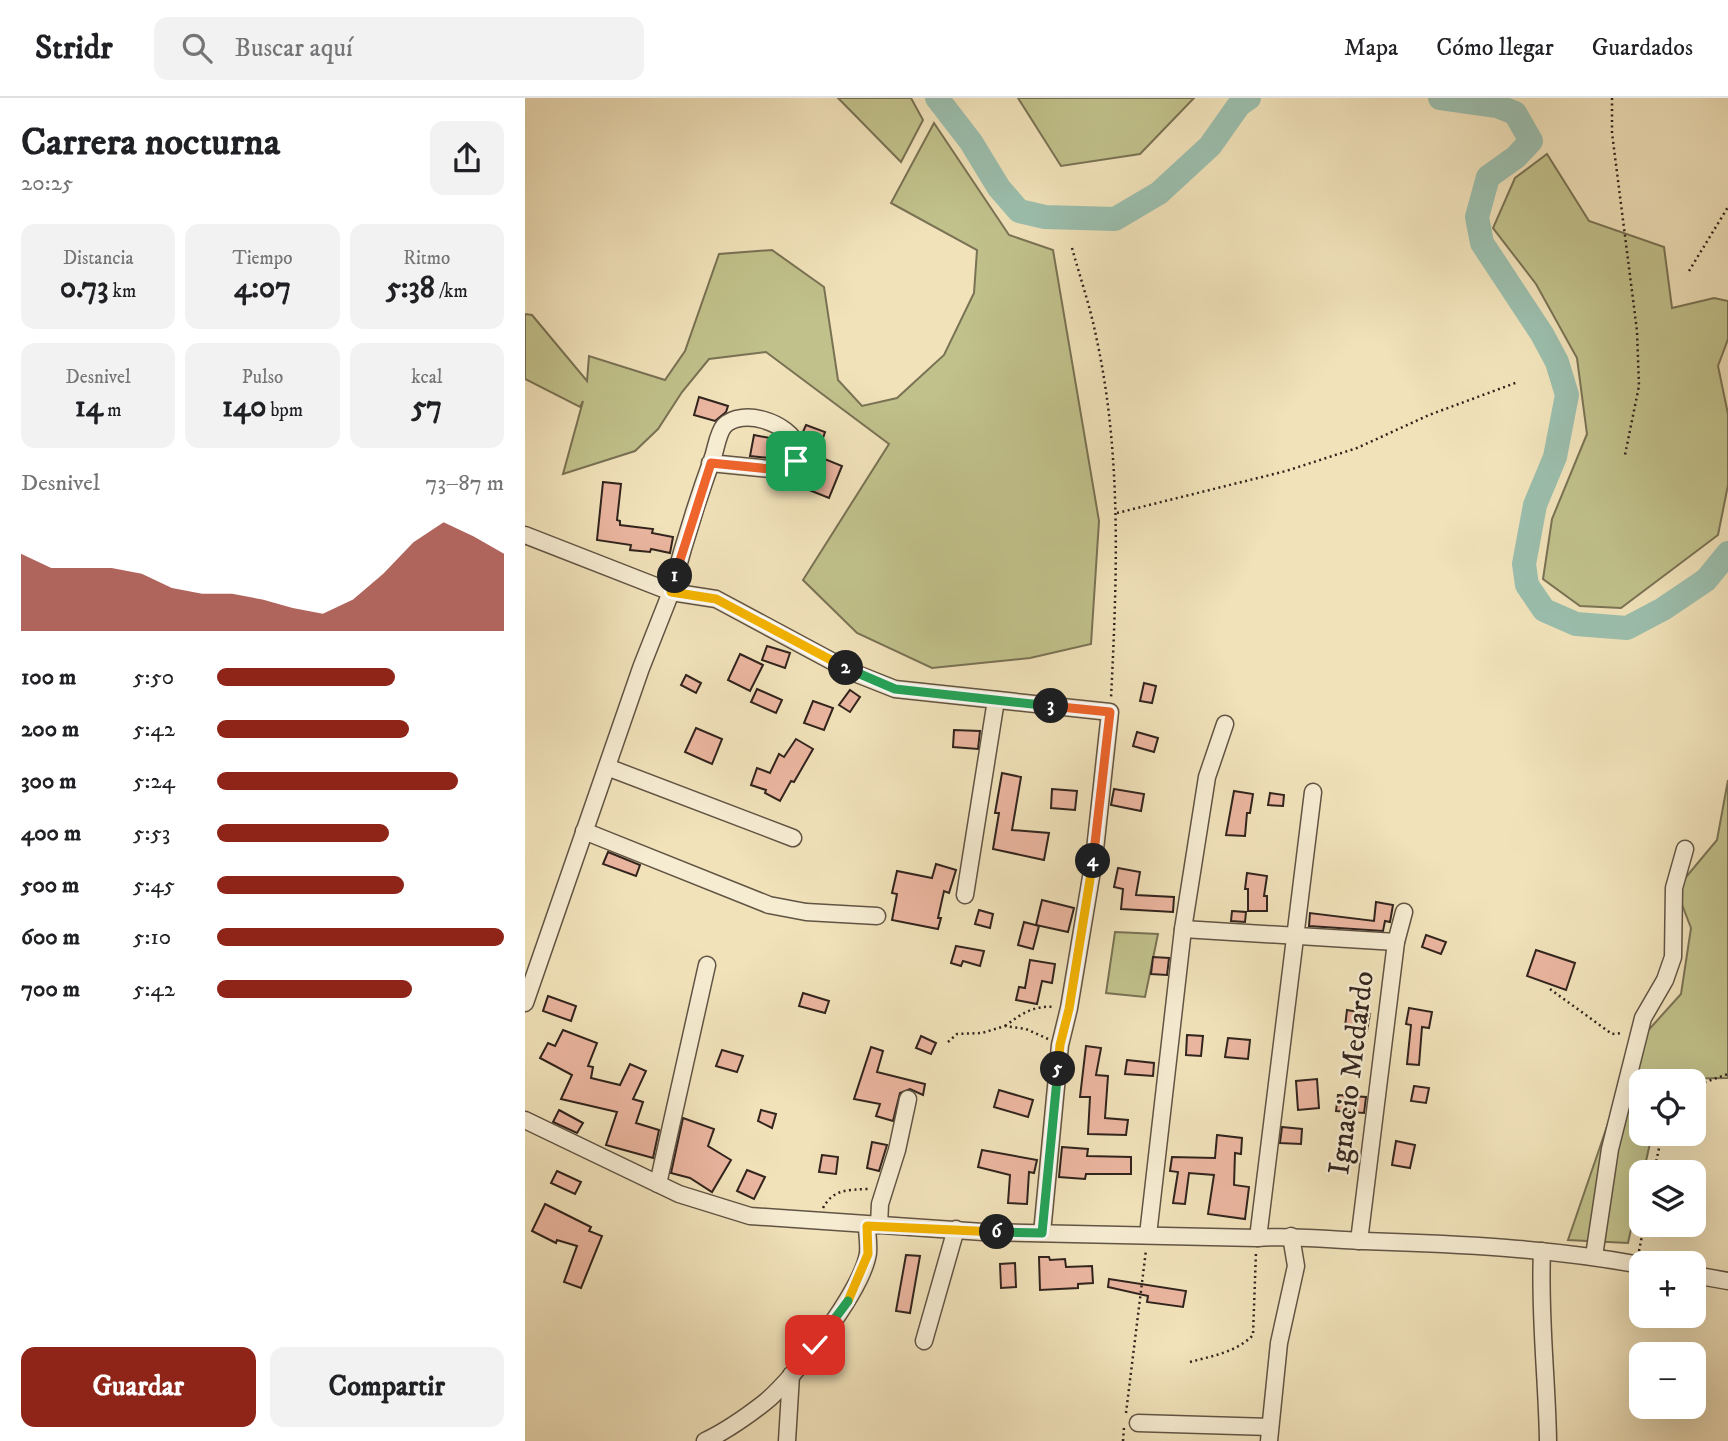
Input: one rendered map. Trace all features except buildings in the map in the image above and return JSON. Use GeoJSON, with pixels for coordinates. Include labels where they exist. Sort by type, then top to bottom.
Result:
{"type":"FeatureCollection","features":[{"type":"Feature","properties":{"kind":"street"},"geometry":{"type":"LineString","coordinates":[[525,1003],[671,592],[688,530],[723,427],[739,417],[764,419],[792,436],[798,449],[796,461],[790,471],[711,463]]}},
{"type":"Feature","properties":{"kind":"street"},"geometry":{"type":"LineString","coordinates":[[525,535],[671,592],[716,599],[852,672],[895,689],[1110,712],[1094,859],[1069,1009],[1060,1045],[1042,1233]]}},
{"type":"Feature","properties":{"kind":"street"},"geometry":{"type":"LineString","coordinates":[[965,895],[996,700]]}},
{"type":"Feature","properties":{"kind":"street"},"geometry":{"type":"LineString","coordinates":[[1148,1235],[1183,929],[1207,777],[1225,724]]}},
{"type":"Feature","properties":{"kind":"street"},"geometry":{"type":"LineString","coordinates":[[607,767],[793,838]]}},
{"type":"Feature","properties":{"kind":"street"},"geometry":{"type":"LineString","coordinates":[[1257,1238],[1313,792]]}},
{"type":"Feature","properties":{"kind":"street"},"geometry":{"type":"LineString","coordinates":[[584,831],[769,905],[806,912],[877,916]]}},
{"type":"Feature","properties":{"kind":"street"},"geometry":{"type":"LineString","coordinates":[[1594,1256],[1610,1149],[1643,1018],[1665,980],[1673,957],[1675,888],[1685,849]]}},
{"type":"Feature","properties":{"kind":"street","name":"Ignacio Medardo"},"geometry":{"type":"LineString","coordinates":[[1359,1241],[1396,942],[1404,912]]}},
{"type":"Feature","properties":{"kind":"street"},"geometry":{"type":"LineString","coordinates":[[1183,929],[1396,942]]}},
{"type":"Feature","properties":{"kind":"street"},"geometry":{"type":"LineString","coordinates":[[658,1184],[707,965]]}},
{"type":"Feature","properties":{"kind":"street"},"geometry":{"type":"LineString","coordinates":[[705,1441],[722,1434],[765,1402],[791,1375],[845,1306],[868,1254],[873,1225],[888,1183],[908,1099]]}},
{"type":"Feature","properties":{"kind":"street"},"geometry":{"type":"LineString","coordinates":[[525,1120],[679,1194],[750,1216],[983,1232],[1257,1238],[1290,1236],[1452,1244],[1594,1256],[1629,1263]]}},
{"type":"Feature","properties":{"kind":"street"},"geometry":{"type":"LineString","coordinates":[[924,1341],[956,1229]]}},
{"type":"Feature","properties":{"kind":"street"},"geometry":{"type":"LineString","coordinates":[[1139,1423],[1269,1434],[1279,1342],[1296,1266],[1290,1236]]}},
{"type":"Feature","properties":{"kind":"street"},"geometry":{"type":"LineString","coordinates":[[1542,1251],[1540,1289],[1547,1381],[1548,1441]]}},
{"type":"Feature","properties":{"kind":"street"},"geometry":{"type":"LineString","coordinates":[[1706,1277],[1728,1281]]}},
{"type":"Feature","properties":{"kind":"street"},"geometry":{"type":"LineString","coordinates":[[787,1441],[791,1375]]}},
{"type":"Feature","properties":{"kind":"path"},"geometry":{"type":"LineString","coordinates":[[1612,98],[1612,133],[1637,331],[1639,386],[1625,456]]}},
{"type":"Feature","properties":{"kind":"path"},"geometry":{"type":"LineString","coordinates":[[1689,271],[1728,207]]}},
{"type":"Feature","properties":{"kind":"path"},"geometry":{"type":"LineString","coordinates":[[1072,248],[1096,336],[1109,420],[1116,513],[1110,712]]}},
{"type":"Feature","properties":{"kind":"path"},"geometry":{"type":"LineString","coordinates":[[1116,513],[1286,471],[1345,452],[1429,415],[1518,382]]}},
{"type":"Feature","properties":{"kind":"path"},"geometry":{"type":"LineString","coordinates":[[1550,989],[1612,1034],[1640,1032]]}},
{"type":"Feature","properties":{"kind":"path"},"geometry":{"type":"LineString","coordinates":[[948,1042],[957,1034],[982,1033],[1005,1026],[1022,1013],[1042,1006],[1069,1009]]}},
{"type":"Feature","properties":{"kind":"path"},"geometry":{"type":"LineString","coordinates":[[1005,1026],[1026,1029],[1060,1045]]}},
{"type":"Feature","properties":{"kind":"path"},"geometry":{"type":"LineString","coordinates":[[1706,1082],[1728,1074]]}},
{"type":"Feature","properties":{"kind":"path"},"geometry":{"type":"LineString","coordinates":[[821,1222],[822,1211],[828,1199],[841,1190],[868,1189],[888,1183]]}},
{"type":"Feature","properties":{"kind":"path"},"geometry":{"type":"LineString","coordinates":[[1123,1441],[1148,1235]]}},
{"type":"Feature","properties":{"kind":"path"},"geometry":{"type":"LineString","coordinates":[[1189,1362],[1230,1350],[1244,1344],[1253,1335],[1257,1238]]}},
{"type":"Feature","properties":{"kind":"green space"},"geometry":{"type":"Polygon","coordinates":[[[838,98],[911,98],[923,120],[901,162],[838,98]]]}},
{"type":"Feature","properties":{"kind":"green space"},"geometry":{"type":"Polygon","coordinates":[[[1018,98],[1194,98],[1140,154],[1061,166],[1018,98]]]}},
{"type":"Feature","properties":{"kind":"green space"},"geometry":{"type":"Polygon","coordinates":[[[934,123],[1009,235],[1053,250],[1099,521],[1091,644],[1030,658],[932,668],[857,633],[803,580],[889,444],[766,352],[709,359],[682,392],[658,429],[635,451],[563,474],[583,401],[580,407],[525,379],[525,314],[532,315],[587,381],[589,356],[665,380],[685,351],[719,254],[772,250],[824,287],[838,380],[862,406],[897,398],[944,355],[974,293],[977,250],[891,203],[934,123]]]}},
{"type":"Feature","properties":{"kind":"green space"},"geometry":{"type":"Polygon","coordinates":[[[1547,154],[1589,221],[1664,247],[1672,308],[1714,298],[1728,301],[1728,339],[1718,366],[1728,414],[1728,485],[1718,535],[1621,608],[1580,606],[1543,579],[1552,519],[1587,434],[1577,358],[1536,284],[1493,228],[1515,178],[1547,154]]]}},
{"type":"Feature","properties":{"kind":"green space"},"geometry":{"type":"Polygon","coordinates":[[[1728,780],[1728,1078],[1706,1078],[1706,1069],[1629,1069],[1629,1146],[1649,1146],[1646,1160],[1629,1160],[1628,1243],[1568,1240],[1635,1045],[1681,994],[1691,928],[1676,889],[1717,840],[1728,780]]]}},
{"type":"Feature","properties":{"kind":"green space"},"geometry":{"type":"Polygon","coordinates":[[[1115,932],[1158,934],[1145,997],[1106,993],[1115,932]]]}},
{"type":"Feature","properties":{"kind":"waterway"},"geometry":{"type":"LineString","coordinates":[[937,98],[971,142],[999,188],[1019,211],[1045,217],[1115,219],[1159,193],[1210,146],[1239,105],[1249,98]]}},
{"type":"Feature","properties":{"kind":"waterway"},"geometry":{"type":"LineString","coordinates":[[1440,98],[1497,106],[1515,113],[1531,141],[1516,157],[1488,177],[1477,217],[1482,243],[1542,334],[1557,362],[1567,395],[1555,457],[1535,505],[1524,564],[1527,585],[1544,610],[1576,624],[1627,628],[1663,609],[1706,580],[1728,553]]}},
{"type":"Feature","properties":{"kind":"route"},"geometry":{"type":"LineString","coordinates":[[796,461],[790,471],[711,463],[688,530],[671,592],[716,599],[852,672],[895,689],[1110,712],[1094,859],[1069,1009],[1060,1045],[1042,1233],[867,1226],[868,1254],[858,1279],[845,1306],[815,1345]]}}]}
